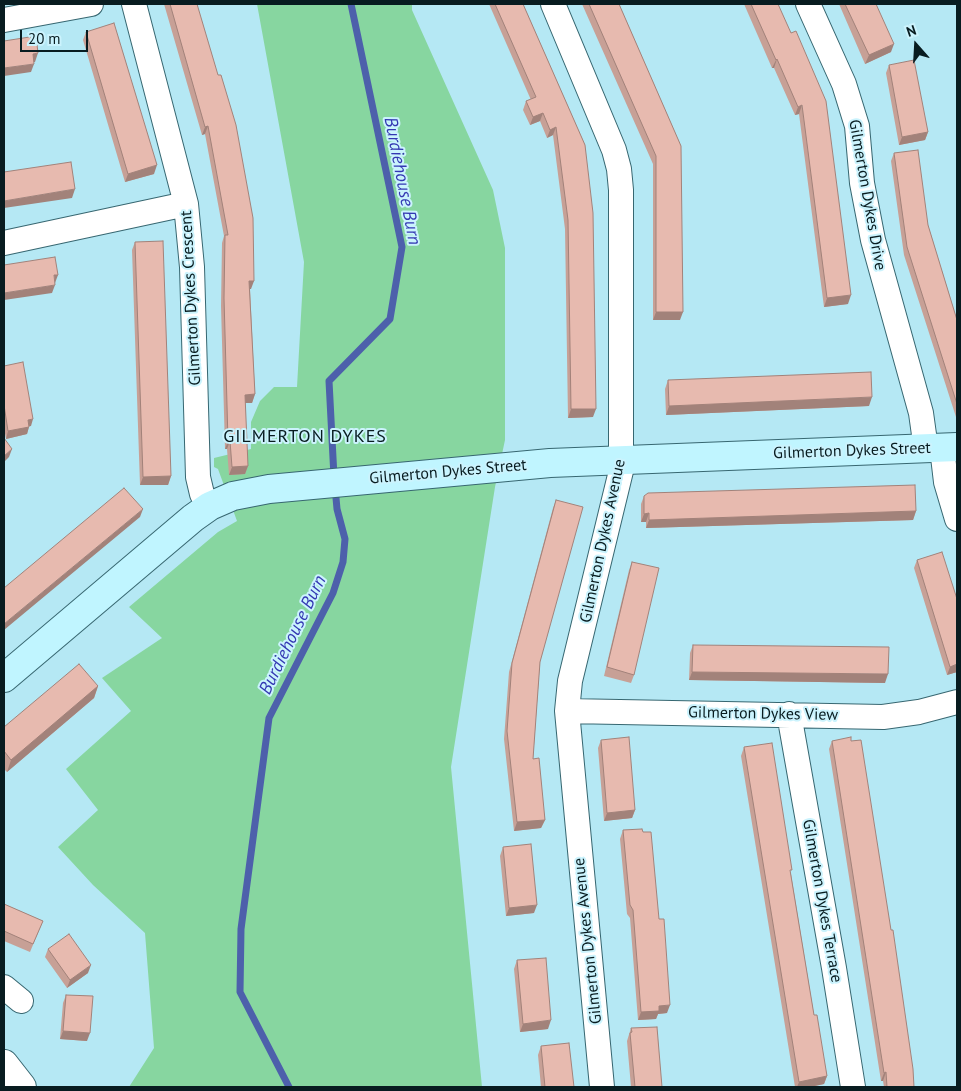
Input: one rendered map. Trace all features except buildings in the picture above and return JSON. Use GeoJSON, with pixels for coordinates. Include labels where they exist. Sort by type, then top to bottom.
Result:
{"type":"FeatureCollection","features":[{"type":"Feature","properties":{"kind":"main road","name":"Gilmerton Dykes Street"},"geometry":{"type":"LineString","coordinates":[[4,678],[210,506],[233,496],[269,489],[550,463],[942,448]]}},
{"type":"Feature","properties":{"kind":"street"},"geometry":{"type":"LineString","coordinates":[[4,20],[91,4]]}},
{"type":"Feature","properties":{"kind":"street","name":"Gilmerton Dykes Crescent"},"geometry":{"type":"LineString","coordinates":[[134,4],[186,204],[192,266],[198,477],[202,494],[210,506]]}},
{"type":"Feature","properties":{"kind":"street","name":"Gilmerton Dykes Avenue"},"geometry":{"type":"LineString","coordinates":[[553,4],[614,150],[619,168],[622,460],[619,481],[570,681],[567,711],[602,1087]]}},
{"type":"Feature","properties":{"kind":"street","name":"Gilmerton Dykes Drive"},"geometry":{"type":"LineString","coordinates":[[808,4],[844,84],[857,126],[862,184],[873,240],[921,413],[942,448],[946,482],[957,520]]}},
{"type":"Feature","properties":{"kind":"street"},"geometry":{"type":"LineString","coordinates":[[4,243],[186,204]]}},
{"type":"Feature","properties":{"kind":"street","name":"Gilmerton Dykes View"},"geometry":{"type":"LineString","coordinates":[[567,711],[902,716],[957,702]]}},
{"type":"Feature","properties":{"kind":"street","name":"Gilmerton Dykes Terrace"},"geometry":{"type":"LineString","coordinates":[[789,714],[853,1087]]}},
{"type":"Feature","properties":{"kind":"street"},"geometry":{"type":"LineString","coordinates":[[4,1064],[22,1087]]}},
{"type":"Feature","properties":{"kind":"green space"},"geometry":{"type":"Polygon","coordinates":[[[257,4],[412,4],[412,10],[493,190],[505,248],[505,440],[495,487],[451,767],[482,1087],[129,1087],[154,1048],[145,933],[93,885],[58,847],[98,810],[66,769],[131,711],[102,678],[162,638],[129,607],[218,532],[237,521],[218,469],[214,467],[214,458],[251,449],[251,422],[260,401],[274,387],[297,387],[304,262],[257,4]]]}},
{"type":"Feature","properties":{"kind":"waterway","name":"Burdiehouse Burn"},"geometry":{"type":"LineString","coordinates":[[334,477],[329,381],[390,319],[402,247],[351,4]]}},
{"type":"Feature","properties":{"kind":"waterway","name":"Burdiehouse Burn"},"geometry":{"type":"LineString","coordinates":[[289,1087],[240,992],[241,929],[269,718],[333,593],[343,562],[345,539],[337,509],[335,487]]}},
{"type":"Feature","properties":{"kind":"district","name":"GILMERTON DYKES"},"geometry":{"type":"Point","coordinates":[305,437]}}]}
